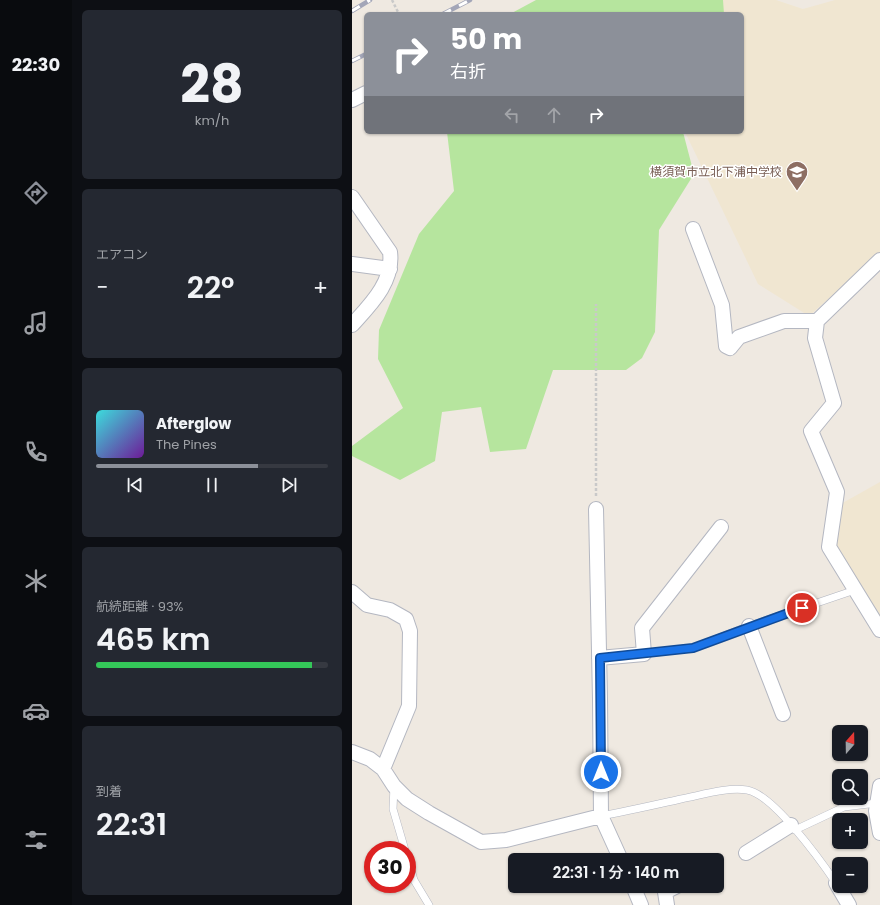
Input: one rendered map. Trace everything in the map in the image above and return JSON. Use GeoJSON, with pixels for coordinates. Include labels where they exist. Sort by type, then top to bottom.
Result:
{"type":"FeatureCollection","features":[{"type":"Feature","properties":{"kind":"street"},"geometry":{"type":"LineString","coordinates":[[352,100],[364,94]]}},
{"type":"Feature","properties":{"kind":"street"},"geometry":{"type":"LineString","coordinates":[[352,197],[390,252],[392,263],[384,285],[352,325]]}},
{"type":"Feature","properties":{"kind":"street"},"geometry":{"type":"LineString","coordinates":[[693,229],[722,305],[726,346],[730,348],[739,337],[784,321],[817,321]]}},
{"type":"Feature","properties":{"kind":"street"},"geometry":{"type":"LineString","coordinates":[[880,260],[817,321],[814,338],[834,403],[810,430],[838,492],[829,547],[880,630]]}},
{"type":"Feature","properties":{"kind":"street"},"geometry":{"type":"LineString","coordinates":[[352,264],[390,269]]}},
{"type":"Feature","properties":{"kind":"street"},"geometry":{"type":"LineString","coordinates":[[596,511],[600,658],[601,816],[618,853]]}},
{"type":"Feature","properties":{"kind":"street"},"geometry":{"type":"LineString","coordinates":[[600,658],[644,654],[642,628],[721,527]]}},
{"type":"Feature","properties":{"kind":"street"},"geometry":{"type":"LineString","coordinates":[[352,592],[367,605],[390,610],[406,618],[410,631],[409,706],[383,769]]}},
{"type":"Feature","properties":{"kind":"street"},"geometry":{"type":"LineString","coordinates":[[749,626],[783,714]]}},
{"type":"Feature","properties":{"kind":"street"},"geometry":{"type":"LineString","coordinates":[[352,752],[370,759],[383,769],[394,786],[407,799],[481,842],[506,840],[601,816]]}},
{"type":"Feature","properties":{"kind":"street"},"geometry":{"type":"LineString","coordinates":[[880,786],[876,811],[880,833]]}},
{"type":"Feature","properties":{"kind":"street"},"geometry":{"type":"LineString","coordinates":[[746,853],[793,827]]}},
{"type":"Feature","properties":{"kind":"street"},"geometry":{"type":"LineString","coordinates":[[635,893],[641,905]]}},
{"type":"Feature","properties":{"kind":"street"},"geometry":{"type":"LineString","coordinates":[[665,893],[667,905]]}},
{"type":"Feature","properties":{"kind":"street"},"geometry":{"type":"LineString","coordinates":[[842,893],[849,905]]}},
{"type":"Feature","properties":{"kind":"lane"},"geometry":{"type":"LineString","coordinates":[[644,654],[693,648],[749,626],[855,590]]}},
{"type":"Feature","properties":{"kind":"lane"},"geometry":{"type":"LineString","coordinates":[[394,786],[393,809],[402,841]]}},
{"type":"Feature","properties":{"kind":"lane"},"geometry":{"type":"LineString","coordinates":[[601,816],[714,792],[748,790],[769,802],[817,854],[832,877]]}},
{"type":"Feature","properties":{"kind":"lane"},"geometry":{"type":"LineString","coordinates":[[793,827],[844,807],[877,803]]}},
{"type":"Feature","properties":{"kind":"lane"},"geometry":{"type":"LineString","coordinates":[[416,883],[429,905]]}},
{"type":"Feature","properties":{"kind":"path"},"geometry":{"type":"LineString","coordinates":[[392,0],[398,12]]}},
{"type":"Feature","properties":{"kind":"path"},"geometry":{"type":"LineString","coordinates":[[596,304],[596,511]]}},
{"type":"Feature","properties":{"kind":"shaded area","name":"横須賀市立北下浦中学校"},"geometry":{"type":"Polygon","coordinates":[[[715,0],[776,0],[803,9],[835,0],[880,0],[880,253],[809,316],[758,284],[686,134],[744,134],[744,12],[683,12],[715,0]]]}},
{"type":"Feature","properties":{"kind":"shaded area"},"geometry":{"type":"Polygon","coordinates":[[[880,482],[880,622],[832,550],[839,505],[880,482]]]}},
{"type":"Feature","properties":{"kind":"green space"},"geometry":{"type":"Polygon","coordinates":[[[536,0],[723,0],[724,12],[514,12],[536,0]]]}},
{"type":"Feature","properties":{"kind":"green space"},"geometry":{"type":"Polygon","coordinates":[[[447,134],[684,134],[694,174],[659,230],[655,332],[642,358],[626,370],[553,370],[526,449],[490,452],[481,407],[442,412],[435,461],[400,480],[352,456],[352,446],[403,408],[378,359],[379,330],[419,234],[454,191],[447,134]]]}},
{"type":"Feature","properties":{"kind":"railway"},"geometry":{"type":"LineString","coordinates":[[352,11],[370,0]]}},
{"type":"Feature","properties":{"kind":"railway"},"geometry":{"type":"LineString","coordinates":[[447,12],[470,0]]}},
{"type":"Feature","properties":{"kind":"railway"},"geometry":{"type":"LineString","coordinates":[[352,61],[364,55]]}},
{"type":"Feature","properties":{"kind":"place","name":"横須賀市立北下浦中学校"},"geometry":{"type":"Point","coordinates":[797,192]}},
{"type":"Feature","properties":{"kind":"route"},"geometry":{"type":"LineString","coordinates":[[601,772],[600,658],[693,648],[749,626],[802,608]]}}]}
